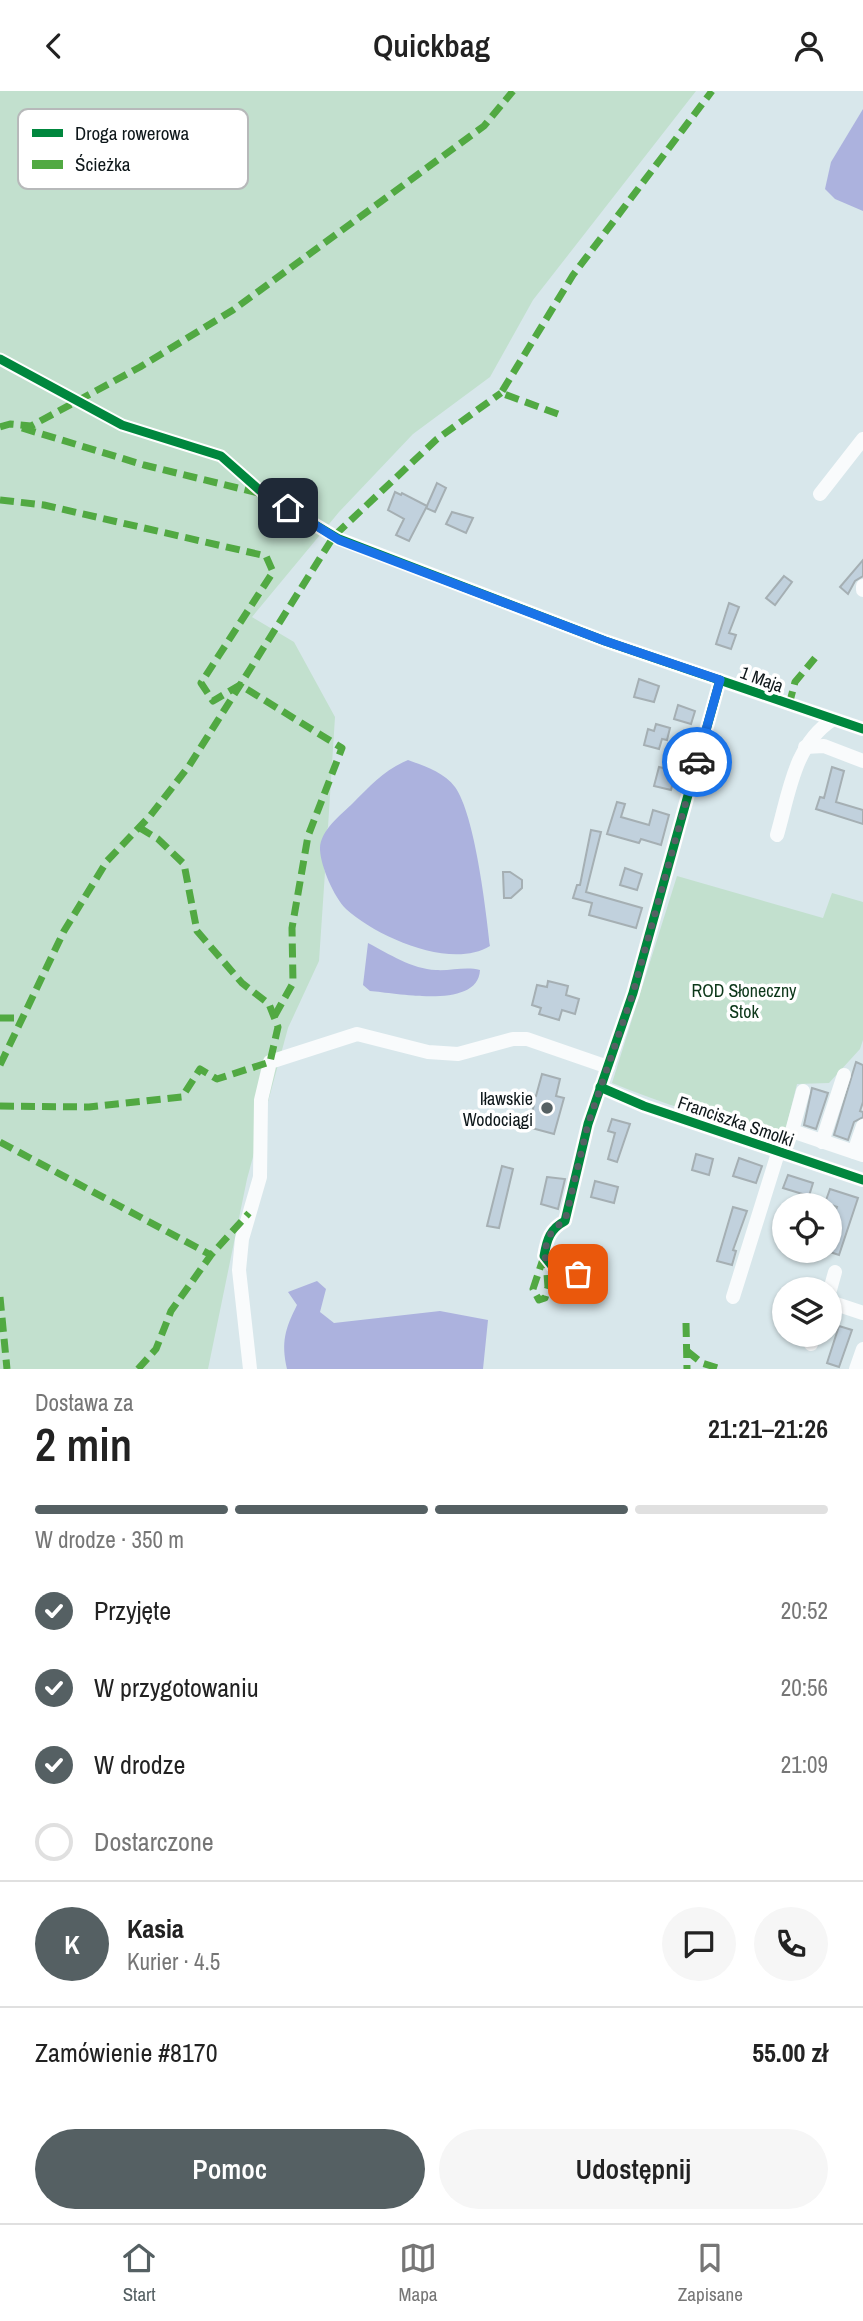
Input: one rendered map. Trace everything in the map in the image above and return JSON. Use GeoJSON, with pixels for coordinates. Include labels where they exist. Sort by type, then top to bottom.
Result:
{"type":"FeatureCollection","features":[{"type":"Feature","properties":{"kind":"street"},"geometry":{"type":"LineString","coordinates":[[820,494],[863,439]]}},
{"type":"Feature","properties":{"kind":"street","name":"1 Maja"},"geometry":{"type":"LineString","coordinates":[[265,495],[339,540],[605,641],[863,729]]}},
{"type":"Feature","properties":{"kind":"street"},"geometry":{"type":"LineString","coordinates":[[578,1274],[552,1266],[544,1256],[554,1227],[565,1221],[588,1124],[633,993],[720,680]]}},
{"type":"Feature","properties":{"kind":"street"},"geometry":{"type":"LineString","coordinates":[[777,835],[805,747],[821,727],[832,720]]}},
{"type":"Feature","properties":{"kind":"street"},"geometry":{"type":"LineString","coordinates":[[805,747],[824,746],[863,761]]}},
{"type":"Feature","properties":{"kind":"street"},"geometry":{"type":"LineString","coordinates":[[250,1369],[239,1270],[242,1239],[260,1177],[261,1100],[270,1062],[357,1034],[428,1052],[458,1054],[513,1039],[527,1039],[608,1067]]}},
{"type":"Feature","properties":{"kind":"street"},"geometry":{"type":"LineString","coordinates":[[822,1142],[844,1076]]}},
{"type":"Feature","properties":{"kind":"street","name":"Franciszka Smolki"},"geometry":{"type":"LineString","coordinates":[[600,1087],[644,1106],[863,1180]]}},
{"type":"Feature","properties":{"kind":"street"},"geometry":{"type":"LineString","coordinates":[[803,1091],[792,1131],[859,1154],[863,1126]]}},
{"type":"Feature","properties":{"kind":"street"},"geometry":{"type":"LineString","coordinates":[[733,1297],[778,1153]]}},
{"type":"Feature","properties":{"kind":"street"},"geometry":{"type":"LineString","coordinates":[[834,1277],[835,1272]]}},
{"type":"Feature","properties":{"kind":"street"},"geometry":{"type":"LineString","coordinates":[[842,1306],[863,1313]]}},
{"type":"Feature","properties":{"kind":"street"},"geometry":{"type":"LineString","coordinates":[[856,1369],[863,1349]]}},
{"type":"Feature","properties":{"kind":"green space"},"geometry":{"type":"Polygon","coordinates":[[[0,91],[696,91],[533,300],[490,377],[413,434],[339,512],[252,617],[294,642],[335,717],[328,827],[320,848],[325,872],[319,961],[288,1028],[247,1179],[208,1369],[0,1369],[0,91]]]}},
{"type":"Feature","properties":{"kind":"green space","name":"ROD Słoneczny Stok"},"geometry":{"type":"Polygon","coordinates":[[[677,876],[823,918],[832,893],[863,902],[863,1040],[860,1049],[829,1083],[797,1084],[784,1136],[697,1114],[612,1083],[677,876]]]}},
{"type":"Feature","properties":{"kind":"water"},"geometry":{"type":"Polygon","coordinates":[[[863,109],[863,211],[835,199],[825,189],[831,162],[863,109]]]}},
{"type":"Feature","properties":{"kind":"water"},"geometry":{"type":"Polygon","coordinates":[[[408,760],[445,777],[462,800],[474,840],[490,946],[474,952],[455,954],[415,947],[359,920],[346,909],[333,890],[321,857],[323,836],[337,818],[378,779],[408,760]]]}},
{"type":"Feature","properties":{"kind":"water"},"geometry":{"type":"Polygon","coordinates":[[[368,943],[418,967],[436,970],[480,970],[476,982],[466,990],[451,995],[416,996],[370,991],[363,985],[368,943]]]}},
{"type":"Feature","properties":{"kind":"water"},"geometry":{"type":"Polygon","coordinates":[[[317,1281],[326,1289],[320,1312],[334,1323],[440,1311],[488,1320],[483,1369],[287,1369],[285,1336],[297,1305],[288,1292],[317,1281]]]}},
{"type":"Feature","properties":{"kind":"building"},"geometry":{"type":"Polygon","coordinates":[[[437,483],[446,488],[435,512],[426,508],[437,483]]]}},
{"type":"Feature","properties":{"kind":"building"},"geometry":{"type":"Polygon","coordinates":[[[395,492],[427,506],[409,541],[396,535],[404,519],[388,510],[395,492]]]}},
{"type":"Feature","properties":{"kind":"building"},"geometry":{"type":"Polygon","coordinates":[[[452,512],[473,518],[466,533],[446,524],[452,512]]]}},
{"type":"Feature","properties":{"kind":"building"},"geometry":{"type":"Polygon","coordinates":[[[863,560],[863,576],[855,581],[848,594],[840,587],[863,560]]]}},
{"type":"Feature","properties":{"kind":"building"},"geometry":{"type":"Polygon","coordinates":[[[784,576],[792,582],[775,605],[766,598],[784,576]]]}},
{"type":"Feature","properties":{"kind":"building"},"geometry":{"type":"Polygon","coordinates":[[[729,603],[739,607],[729,633],[736,635],[731,649],[716,644],[729,603]]]}},
{"type":"Feature","properties":{"kind":"building"},"geometry":{"type":"Polygon","coordinates":[[[639,679],[659,686],[654,702],[634,697],[639,679]]]}},
{"type":"Feature","properties":{"kind":"building"},"geometry":{"type":"Polygon","coordinates":[[[678,705],[695,711],[691,724],[674,719],[678,705]]]}},
{"type":"Feature","properties":{"kind":"building"},"geometry":{"type":"Polygon","coordinates":[[[656,724],[670,728],[667,740],[662,739],[659,749],[644,745],[648,729],[654,731],[656,724]]]}},
{"type":"Feature","properties":{"kind":"building"},"geometry":{"type":"Polygon","coordinates":[[[659,767],[676,771],[671,790],[654,786],[659,767]]]}},
{"type":"Feature","properties":{"kind":"building"},"geometry":{"type":"Polygon","coordinates":[[[832,767],[844,771],[836,802],[863,810],[863,824],[816,809],[820,797],[824,798],[832,767]]]}},
{"type":"Feature","properties":{"kind":"building"},"geometry":{"type":"Polygon","coordinates":[[[617,802],[625,804],[621,817],[649,825],[653,810],[669,815],[661,845],[641,839],[639,843],[607,834],[617,802]]]}},
{"type":"Feature","properties":{"kind":"building"},"geometry":{"type":"Polygon","coordinates":[[[591,830],[601,832],[586,892],[642,908],[636,928],[589,915],[592,903],[573,898],[577,885],[580,885],[591,830]]]}},
{"type":"Feature","properties":{"kind":"building"},"geometry":{"type":"Polygon","coordinates":[[[625,868],[642,874],[637,890],[620,885],[625,868]]]}},
{"type":"Feature","properties":{"kind":"building"},"geometry":{"type":"Polygon","coordinates":[[[503,872],[510,872],[522,880],[522,888],[511,898],[504,898],[503,872]]]}},
{"type":"Feature","properties":{"kind":"building"},"geometry":{"type":"Polygon","coordinates":[[[548,981],[568,986],[566,995],[579,999],[575,1014],[562,1010],[559,1020],[539,1014],[541,1008],[532,1005],[537,985],[547,987],[548,981]]]}},
{"type":"Feature","properties":{"kind":"building"},"geometry":{"type":"Polygon","coordinates":[[[856,1062],[863,1065],[863,1102],[860,1111],[863,1112],[863,1117],[854,1122],[848,1140],[834,1135],[856,1062]]]}},
{"type":"Feature","properties":{"kind":"building","name":"Iławskie Wodociągi"},"geometry":{"type":"Polygon","coordinates":[[[542,1074],[560,1079],[556,1096],[564,1098],[554,1134],[528,1127],[534,1105],[521,1101],[523,1092],[536,1096],[542,1074]]]}},
{"type":"Feature","properties":{"kind":"building"},"geometry":{"type":"Polygon","coordinates":[[[812,1088],[828,1093],[816,1129],[804,1125],[812,1088]]]}},
{"type":"Feature","properties":{"kind":"building"},"geometry":{"type":"Polygon","coordinates":[[[612,1119],[630,1124],[617,1162],[608,1159],[615,1133],[608,1131],[612,1119]]]}},
{"type":"Feature","properties":{"kind":"building"},"geometry":{"type":"Polygon","coordinates":[[[696,1154],[713,1159],[709,1175],[692,1170],[696,1154]]]}},
{"type":"Feature","properties":{"kind":"building"},"geometry":{"type":"Polygon","coordinates":[[[739,1158],[762,1166],[756,1183],[733,1176],[739,1158]]]}},
{"type":"Feature","properties":{"kind":"building"},"geometry":{"type":"Polygon","coordinates":[[[502,1166],[513,1169],[499,1228],[487,1226],[502,1166]]]}},
{"type":"Feature","properties":{"kind":"building"},"geometry":{"type":"Polygon","coordinates":[[[788,1175],[813,1183],[810,1193],[783,1188],[788,1175]]]}},
{"type":"Feature","properties":{"kind":"building"},"geometry":{"type":"Polygon","coordinates":[[[547,1177],[565,1179],[558,1209],[541,1204],[547,1177]]]}},
{"type":"Feature","properties":{"kind":"building"},"geometry":{"type":"Polygon","coordinates":[[[595,1181],[618,1187],[614,1203],[591,1197],[595,1181]]]}},
{"type":"Feature","properties":{"kind":"building"},"geometry":{"type":"Polygon","coordinates":[[[830,1189],[858,1198],[842,1246],[842,1193],[829,1193],[830,1189]]]}},
{"type":"Feature","properties":{"kind":"building"},"geometry":{"type":"Polygon","coordinates":[[[733,1207],[747,1211],[733,1250],[736,1251],[732,1265],[717,1261],[733,1207]]]}},
{"type":"Feature","properties":{"kind":"building"},"geometry":{"type":"Polygon","coordinates":[[[842,1327],[852,1330],[839,1367],[827,1363],[832,1347],[842,1347],[842,1327]]]}},
{"type":"Feature","properties":{"kind":"marked path"},"geometry":{"type":"LineString","coordinates":[[0,427],[10,424],[31,426],[140,367],[233,310],[484,126],[513,91]]}},
{"type":"Feature","properties":{"kind":"marked path"},"geometry":{"type":"LineString","coordinates":[[558,414],[501,393],[573,275],[712,91]]}},
{"type":"Feature","properties":{"kind":"marked path"},"geometry":{"type":"LineString","coordinates":[[0,1065],[64,931],[107,861],[150,816],[189,766],[334,536],[437,439],[501,393]]}},
{"type":"Feature","properties":{"kind":"marked path"},"geometry":{"type":"LineString","coordinates":[[22,428],[144,465],[258,493]]}},
{"type":"Feature","properties":{"kind":"marked path"},"geometry":{"type":"LineString","coordinates":[[0,500],[44,505],[266,556],[273,572],[201,683],[213,701],[240,685],[342,748],[308,836],[292,928],[293,983],[274,1017]]}},
{"type":"Feature","properties":{"kind":"marked path"},"geometry":{"type":"LineString","coordinates":[[789,705],[795,682],[815,658]]}},
{"type":"Feature","properties":{"kind":"marked path"},"geometry":{"type":"LineString","coordinates":[[0,1106],[89,1107],[182,1097],[200,1069],[217,1079],[270,1062],[278,1027],[269,1004],[242,983],[197,931],[184,864],[158,839],[140,828]]}},
{"type":"Feature","properties":{"kind":"marked path"},"geometry":{"type":"LineString","coordinates":[[0,1018],[21,1018]]}},
{"type":"Feature","properties":{"kind":"marked path"},"geometry":{"type":"LineString","coordinates":[[0,1142],[211,1255]]}},
{"type":"Feature","properties":{"kind":"marked path"},"geometry":{"type":"LineString","coordinates":[[138,1369],[156,1349],[171,1311],[211,1255],[249,1213]]}},
{"type":"Feature","properties":{"kind":"marked path"},"geometry":{"type":"LineString","coordinates":[[544,1256],[533,1289],[539,1300],[545,1298],[548,1287],[546,1261]]}},
{"type":"Feature","properties":{"kind":"marked path"},"geometry":{"type":"LineString","coordinates":[[0,1297],[7,1369]]}},
{"type":"Feature","properties":{"kind":"marked path"},"geometry":{"type":"LineString","coordinates":[[686,1323],[687,1369]]}},
{"type":"Feature","properties":{"kind":"marked path"},"geometry":{"type":"LineString","coordinates":[[687,1351],[702,1363],[721,1369]]}},
{"type":"Feature","properties":{"kind":"cycle path"},"geometry":{"type":"LineString","coordinates":[[0,359],[122,425],[221,456],[265,495],[339,539],[605,641],[863,729]]}},
{"type":"Feature","properties":{"kind":"cycle path"},"geometry":{"type":"LineString","coordinates":[[578,1274],[552,1266],[544,1256],[546,1244],[553,1231],[565,1221],[588,1124],[633,993],[720,680]]}},
{"type":"Feature","properties":{"kind":"cycle path"},"geometry":{"type":"LineString","coordinates":[[600,1087],[644,1106],[863,1180]]}},
{"type":"Feature","properties":{"kind":"way so far"},"geometry":{"type":"LineString","coordinates":[[578,1274],[552,1266],[544,1256],[547,1240],[554,1227],[565,1221],[588,1124],[633,993],[697,762]]}},
{"type":"Feature","properties":{"kind":"place","name":"Iławskie Wodociągi"},"geometry":{"type":"Point","coordinates":[547,1108]}},
{"type":"Feature","properties":{"kind":"route"},"geometry":{"type":"LineString","coordinates":[[288,508],[339,540],[605,641],[720,680],[697,762]]}}]}
